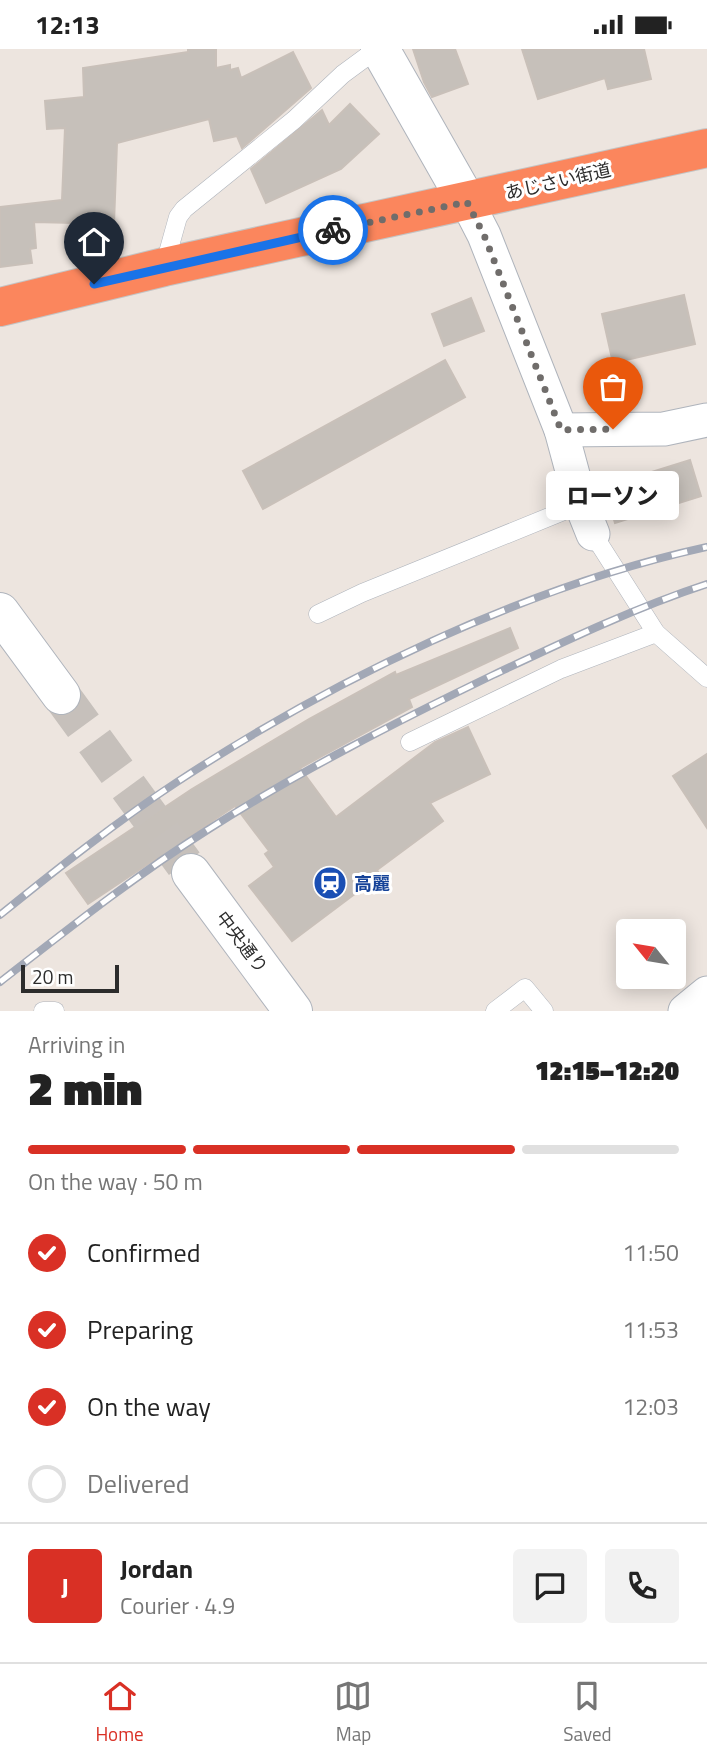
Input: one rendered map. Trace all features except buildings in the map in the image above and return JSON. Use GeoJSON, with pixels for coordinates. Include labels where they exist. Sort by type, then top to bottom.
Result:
{"type":"FeatureCollection","features":[{"type":"Feature","properties":{"kind":"highway","name":"あじさい街道"},"geometry":{"type":"LineString","coordinates":[[0,307],[164,267],[707,148]]}},
{"type":"Feature","properties":{"kind":"street"},"geometry":{"type":"LineString","coordinates":[[379,49],[484,235],[561,430],[587,519]]}},
{"type":"Feature","properties":{"kind":"street"},"geometry":{"type":"LineString","coordinates":[[561,430],[664,429],[707,420]]}},
{"type":"Feature","properties":{"kind":"street"},"geometry":{"type":"LineString","coordinates":[[0,611],[61,695]]}},
{"type":"Feature","properties":{"kind":"street","name":"中央通り"},"geometry":{"type":"LineString","coordinates":[[191,873],[293,1011]]}},
{"type":"Feature","properties":{"kind":"street"},"geometry":{"type":"LineString","coordinates":[[685,1011],[707,993]]}},
{"type":"Feature","properties":{"kind":"lane"},"geometry":{"type":"LineString","coordinates":[[164,267],[178,217],[184,209],[294,120],[344,74],[379,49]]}},
{"type":"Feature","properties":{"kind":"lane"},"geometry":{"type":"LineString","coordinates":[[318,614],[362,593],[587,519],[656,633],[707,678]]}},
{"type":"Feature","properties":{"kind":"lane"},"geometry":{"type":"LineString","coordinates":[[410,742],[561,669],[656,633]]}},
{"type":"Feature","properties":{"kind":"lane"},"geometry":{"type":"LineString","coordinates":[[495,1011],[525,988],[544,1011]]}},
{"type":"Feature","properties":{"kind":"lane"},"geometry":{"type":"LineString","coordinates":[[43,1011],[55,1011]]}},
{"type":"Feature","properties":{"kind":"tunnel"},"geometry":{"type":"LineString","coordinates":[[61,695],[191,873]]}},
{"type":"Feature","properties":{"kind":"railway"},"geometry":{"type":"LineString","coordinates":[[0,915],[154,797],[237,744],[365,673],[432,641],[569,586],[638,564],[707,547]]}},
{"type":"Feature","properties":{"kind":"railway"},"geometry":{"type":"LineString","coordinates":[[0,982],[155,865],[209,829],[313,767],[546,650],[707,584]]}},
{"type":"Feature","properties":{"kind":"way so far"},"geometry":{"type":"LineString","coordinates":[[333,230],[467,202],[484,235],[561,430],[613,429]]}},
{"type":"Feature","properties":{"kind":"place","name":"ローソン"},"geometry":{"type":"Point","coordinates":[613,429]}},
{"type":"Feature","properties":{"kind":"place","name":"高麗"},"geometry":{"type":"Point","coordinates":[330,883]}},
{"type":"Feature","properties":{"kind":"route"},"geometry":{"type":"LineString","coordinates":[[94,284],[333,230]]}}]}
